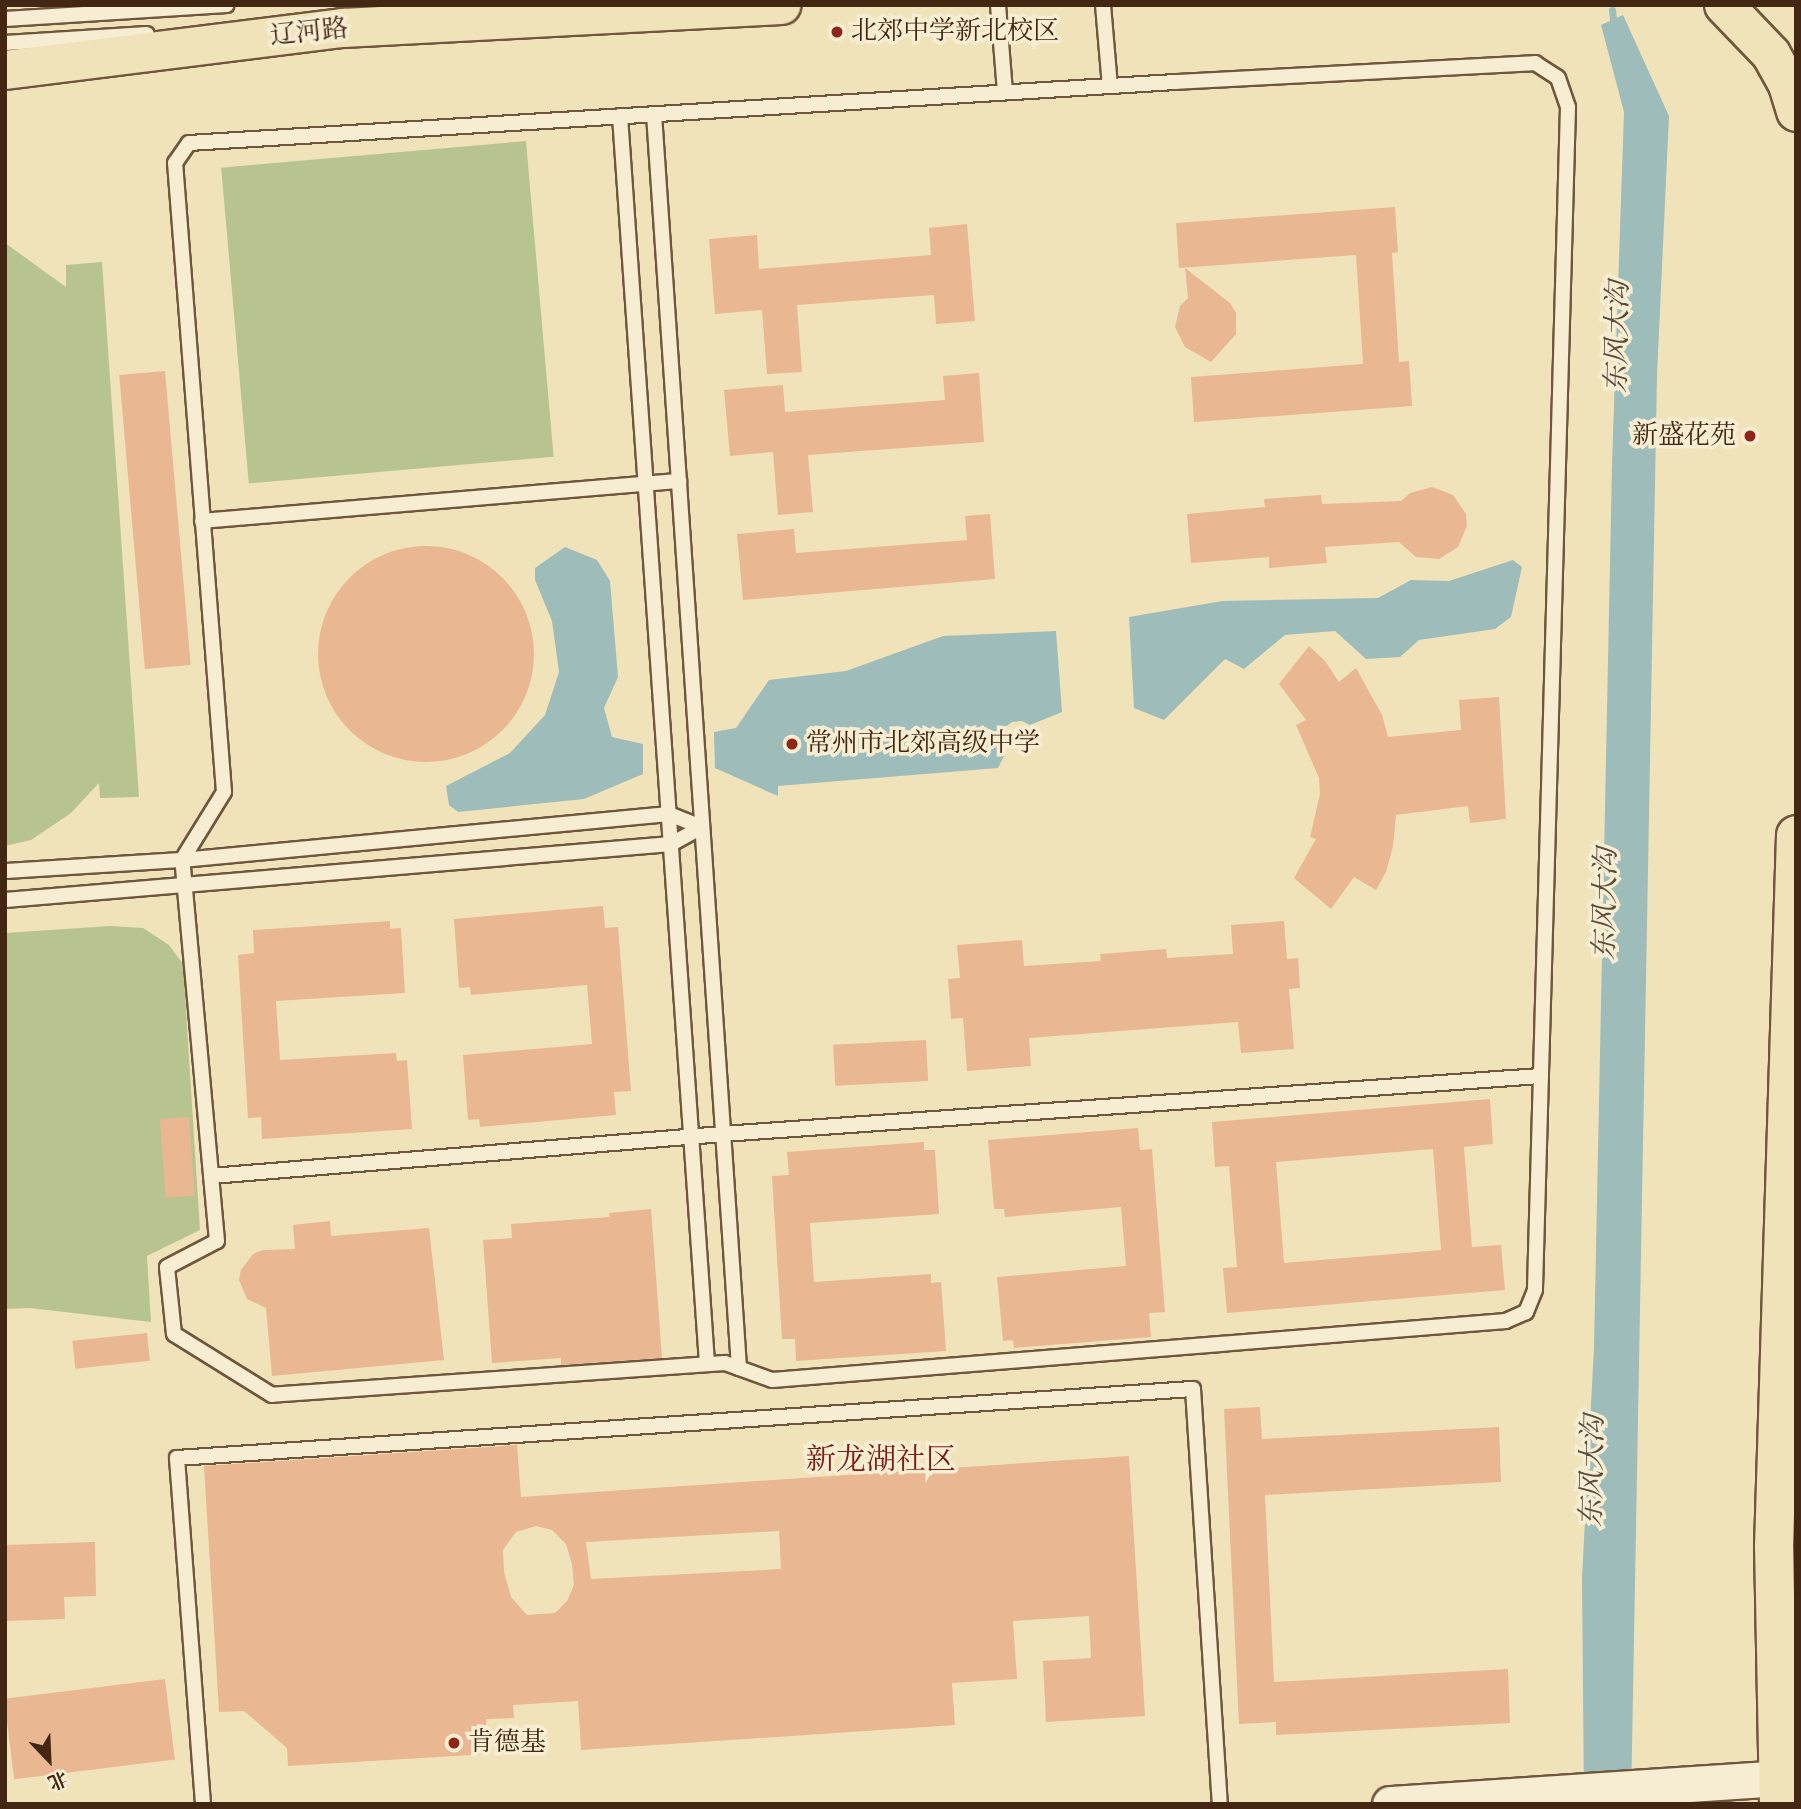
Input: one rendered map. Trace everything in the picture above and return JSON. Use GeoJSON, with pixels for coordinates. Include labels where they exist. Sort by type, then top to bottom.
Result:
{"type":"FeatureCollection","features":[{"type":"Feature","properties":{"kind":"main road","name":"辽河路"},"geometry":{"type":"LineString","coordinates":[[5,70],[343,28],[781,5]]}},
{"type":"Feature","properties":{"kind":"main road"},"geometry":{"type":"LineString","coordinates":[[1724,5],[1771,54],[1788,85],[1796,112]]}},
{"type":"Feature","properties":{"kind":"main road"},"geometry":{"type":"LineString","coordinates":[[1784,1786],[1774,1547],[1796,835]]}},
{"type":"Feature","properties":{"kind":"street"},"geometry":{"type":"LineString","coordinates":[[1390,1804],[1650,1786],[1784,1786]]}},
{"type":"Feature","properties":{"kind":"lane"},"geometry":{"type":"LineString","coordinates":[[5,19],[227,5]]}},
{"type":"Feature","properties":{"kind":"lane"},"geometry":{"type":"LineString","coordinates":[[216,28],[501,5]]}},
{"type":"Feature","properties":{"kind":"lane"},"geometry":{"type":"LineString","coordinates":[[998,5],[1005,92]]}},
{"type":"Feature","properties":{"kind":"lane"},"geometry":{"type":"LineString","coordinates":[[1103,5],[1110,86]]}},
{"type":"Feature","properties":{"kind":"lane"},"geometry":{"type":"LineString","coordinates":[[5,43],[162,33]]}},
{"type":"Feature","properties":{"kind":"lane"},"geometry":{"type":"LineString","coordinates":[[1535,63],[1558,78],[1568,107],[1535,1290],[1526,1312],[1506,1321],[772,1380],[725,1363],[272,1395],[174,1334],[167,1267],[217,1241],[182,860],[224,792],[174,163],[188,143],[1110,86],[1535,63]]}},
{"type":"Feature","properties":{"kind":"lane"},"geometry":{"type":"LineString","coordinates":[[654,114],[739,1368]]}},
{"type":"Feature","properties":{"kind":"lane"},"geometry":{"type":"LineString","coordinates":[[620,116],[707,1364]]}},
{"type":"Feature","properties":{"kind":"lane"},"geometry":{"type":"LineString","coordinates":[[202,521],[679,481]]}},
{"type":"Feature","properties":{"kind":"lane"},"geometry":{"type":"LineString","coordinates":[[5,871],[182,860],[669,814],[702,827]]}},
{"type":"Feature","properties":{"kind":"lane"},"geometry":{"type":"LineString","coordinates":[[5,900],[671,844],[702,827]]}},
{"type":"Feature","properties":{"kind":"lane"},"geometry":{"type":"LineString","coordinates":[[211,1176],[723,1134],[1541,1076]]}},
{"type":"Feature","properties":{"kind":"lane"},"geometry":{"type":"LineString","coordinates":[[203,1804],[177,1458],[1193,1389],[1220,1804]]}},
{"type":"Feature","properties":{"kind":"green space"},"geometry":{"type":"Polygon","coordinates":[[[526,141],[554,457],[249,483],[221,168],[526,141]]]}},
{"type":"Feature","properties":{"kind":"green space"},"geometry":{"type":"Polygon","coordinates":[[[5,243],[66,287],[66,265],[102,262],[139,797],[100,798],[99,783],[71,813],[31,840],[5,846],[5,243]]]}},
{"type":"Feature","properties":{"kind":"green space"},"geometry":{"type":"Polygon","coordinates":[[[110,926],[143,928],[169,945],[183,964],[200,1230],[147,1256],[151,1322],[30,1308],[5,1309],[5,933],[110,926]]]}},
{"type":"Feature","properties":{"kind":"water"},"geometry":{"type":"Polygon","coordinates":[[[1623,15],[1669,116],[1657,375],[1631,1804],[1584,1804],[1582,1578],[1594,1347],[1612,464],[1624,112],[1601,25],[1623,15]]]}},
{"type":"Feature","properties":{"kind":"water"},"geometry":{"type":"Polygon","coordinates":[[[565,547],[597,560],[610,581],[618,677],[604,708],[612,737],[643,744],[643,774],[584,799],[458,812],[449,805],[446,786],[510,753],[545,715],[559,672],[552,621],[535,580],[535,568],[565,547]]]}},
{"type":"Feature","properties":{"kind":"water"},"geometry":{"type":"Polygon","coordinates":[[[1513,560],[1522,567],[1511,617],[1495,629],[1419,640],[1400,657],[1366,659],[1335,631],[1285,635],[1244,669],[1225,659],[1164,720],[1134,708],[1129,617],[1222,601],[1378,598],[1411,580],[1449,581],[1513,560]]]}},
{"type":"Feature","properties":{"kind":"water"},"geometry":{"type":"Polygon","coordinates":[[[1056,631],[1062,712],[1030,725],[1022,721],[1012,722],[1004,728],[998,743],[1004,756],[998,768],[778,786],[778,796],[715,768],[714,732],[736,728],[769,680],[846,671],[943,636],[1056,631]]]}},
{"type":"Feature","properties":{"kind":"building"},"geometry":{"type":"Polygon","coordinates":[[[1395,207],[1398,252],[1392,253],[1399,362],[1409,361],[1412,406],[1194,422],[1191,377],[1363,364],[1356,255],[1179,268],[1176,223],[1395,207]]]}},
{"type":"Feature","properties":{"kind":"building"},"geometry":{"type":"Polygon","coordinates":[[[967,224],[975,321],[936,324],[934,295],[797,305],[802,372],[767,374],[762,310],[715,314],[709,239],[757,235],[759,269],[931,255],[929,228],[967,224]]]}},
{"type":"Feature","properties":{"kind":"building"},"geometry":{"type":"Polygon","coordinates":[[[1185,268],[1230,303],[1236,313],[1236,334],[1211,362],[1185,347],[1175,327],[1180,306],[1188,298],[1185,268]]]}},
{"type":"Feature","properties":{"kind":"building"},"geometry":{"type":"Polygon","coordinates":[[[165,371],[191,665],[145,669],[119,375],[165,371]]]}},
{"type":"Feature","properties":{"kind":"building"},"geometry":{"type":"Polygon","coordinates":[[[979,373],[984,442],[808,455],[813,512],[778,515],[773,452],[730,456],[724,390],[783,385],[785,412],[945,400],[943,376],[979,373]]]}},
{"type":"Feature","properties":{"kind":"building"},"geometry":{"type":"Polygon","coordinates":[[[1432,487],[1453,495],[1466,514],[1467,526],[1458,547],[1439,559],[1416,557],[1399,542],[1325,547],[1327,563],[1269,568],[1269,557],[1191,563],[1187,514],[1265,507],[1264,499],[1321,495],[1322,504],[1401,501],[1410,493],[1432,487]]]}},
{"type":"Feature","properties":{"kind":"building"},"geometry":{"type":"Polygon","coordinates":[[[990,514],[995,579],[743,600],[737,534],[794,529],[796,553],[967,540],[965,516],[990,514]]]}},
{"type":"Feature","properties":{"kind":"building"},"geometry":{"type":"Polygon","coordinates":[[[426,546],[467,555],[502,578],[525,613],[534,654],[525,695],[502,730],[467,753],[426,762],[385,753],[350,730],[327,695],[318,654],[327,613],[350,578],[385,555],[426,546]]]}},
{"type":"Feature","properties":{"kind":"building"},"geometry":{"type":"Polygon","coordinates":[[[1309,646],[1325,661],[1339,682],[1356,668],[1382,715],[1388,737],[1461,730],[1459,700],[1499,697],[1506,819],[1470,823],[1468,806],[1396,815],[1393,846],[1386,872],[1376,890],[1354,877],[1331,909],[1294,878],[1316,839],[1310,837],[1320,794],[1319,778],[1296,725],[1306,720],[1279,684],[1309,646]]]}},
{"type":"Feature","properties":{"kind":"building"},"geometry":{"type":"Polygon","coordinates":[[[603,906],[605,928],[618,927],[631,1091],[614,1092],[616,1115],[480,1127],[479,1119],[468,1120],[463,1055],[592,1044],[587,985],[471,995],[470,987],[459,988],[454,919],[603,906]]]}},
{"type":"Feature","properties":{"kind":"building"},"geometry":{"type":"Polygon","coordinates":[[[390,921],[390,929],[401,928],[405,993],[276,1001],[280,1060],[396,1053],[397,1061],[407,1060],[412,1129],[262,1139],[261,1117],[248,1118],[238,955],[254,953],[253,930],[390,921]]]}},
{"type":"Feature","properties":{"kind":"building"},"geometry":{"type":"Polygon","coordinates":[[[1284,921],[1287,959],[1298,958],[1300,988],[1289,989],[1294,1049],[1241,1053],[1238,1022],[1029,1038],[1031,1066],[967,1071],[963,1018],[951,1019],[948,979],[960,978],[957,945],[1022,940],[1024,966],[1101,961],[1100,954],[1166,949],[1167,958],[1233,954],[1231,925],[1284,921]]]}},
{"type":"Feature","properties":{"kind":"building"},"geometry":{"type":"Polygon","coordinates":[[[926,1040],[928,1081],[835,1086],[833,1045],[926,1040]]]}},
{"type":"Feature","properties":{"kind":"building"},"geometry":{"type":"Polygon","coordinates":[[[1490,1099],[1493,1144],[1464,1147],[1472,1247],[1501,1245],[1505,1290],[1227,1313],[1223,1268],[1237,1267],[1229,1166],[1215,1167],[1212,1122],[1490,1099]],[[1433,1149],[1276,1162],[1284,1263],[1441,1250],[1433,1149]]]}},
{"type":"Feature","properties":{"kind":"building"},"geometry":{"type":"Polygon","coordinates":[[[189,1117],[195,1196],[166,1198],[160,1119],[189,1117]]]}},
{"type":"Feature","properties":{"kind":"building"},"geometry":{"type":"Polygon","coordinates":[[[1138,1128],[1140,1150],[1152,1149],[1165,1312],[1149,1313],[1151,1337],[1014,1348],[1013,1340],[1003,1341],[997,1277],[1126,1266],[1121,1207],[1005,1217],[1004,1209],[994,1209],[988,1140],[1138,1128]]]}},
{"type":"Feature","properties":{"kind":"building"},"geometry":{"type":"Polygon","coordinates":[[[924,1142],[924,1150],[935,1150],[939,1214],[810,1223],[814,1282],[931,1274],[931,1283],[941,1282],[946,1351],[796,1361],[795,1339],[782,1339],[772,1176],[789,1175],[787,1152],[924,1142]]]}},
{"type":"Feature","properties":{"kind":"building"},"geometry":{"type":"Polygon","coordinates":[[[651,1209],[662,1358],[561,1365],[561,1358],[492,1363],[483,1240],[512,1238],[511,1224],[610,1217],[609,1213],[651,1209]]]}},
{"type":"Feature","properties":{"kind":"building"},"geometry":{"type":"Polygon","coordinates":[[[330,1221],[331,1236],[429,1228],[444,1360],[272,1376],[266,1308],[247,1299],[239,1280],[241,1270],[253,1254],[263,1250],[295,1249],[293,1225],[330,1221]]]}},
{"type":"Feature","properties":{"kind":"building"},"geometry":{"type":"Polygon","coordinates":[[[147,1333],[150,1361],[75,1369],[72,1341],[147,1333]]]}},
{"type":"Feature","properties":{"kind":"building"},"geometry":{"type":"Polygon","coordinates":[[[1260,1407],[1262,1439],[1499,1427],[1501,1482],[1265,1495],[1274,1682],[1508,1669],[1510,1723],[1276,1735],[1276,1722],[1239,1724],[1224,1409],[1260,1407]]]}},
{"type":"Feature","properties":{"kind":"building"},"geometry":{"type":"Polygon","coordinates":[[[517,1445],[521,1497],[1129,1456],[1145,1716],[1046,1722],[1043,1661],[1091,1658],[1089,1616],[1013,1621],[1017,1679],[952,1683],[955,1725],[581,1750],[578,1701],[513,1705],[514,1718],[486,1719],[488,1754],[288,1766],[287,1748],[244,1711],[219,1712],[204,1466],[517,1445]],[[536,1526],[516,1532],[503,1550],[504,1572],[511,1597],[527,1615],[555,1613],[567,1601],[574,1585],[566,1544],[552,1530],[536,1526]],[[779,1531],[586,1542],[591,1579],[781,1569],[779,1531]]]}},
{"type":"Feature","properties":{"kind":"building"},"geometry":{"type":"Polygon","coordinates":[[[95,1542],[96,1596],[64,1597],[65,1619],[5,1621],[5,1545],[95,1542]]]}},
{"type":"Feature","properties":{"kind":"building"},"geometry":{"type":"Polygon","coordinates":[[[165,1679],[175,1759],[14,1779],[5,1699],[165,1679]]]}},
{"type":"Feature","properties":{"kind":"waterway","name":"东风大沟"},"geometry":{"type":"LineString","coordinates":[[1612,10],[1614,27]]}},
{"type":"Feature","properties":{"kind":"place","name":"北郊中学新北校区"},"geometry":{"type":"Point","coordinates":[837,32]}},
{"type":"Feature","properties":{"kind":"place","name":"新盛花苑"},"geometry":{"type":"Point","coordinates":[1750,436]}},
{"type":"Feature","properties":{"kind":"place","name":"常州市北郊高级中学"},"geometry":{"type":"Point","coordinates":[792,744]}},
{"type":"Feature","properties":{"kind":"place","name":"肯德基"},"geometry":{"type":"Point","coordinates":[454,1743]}},
{"type":"Feature","properties":{"kind":"district","name":"新龙湖社区"},"geometry":{"type":"Point","coordinates":[881,1461]}}]}
